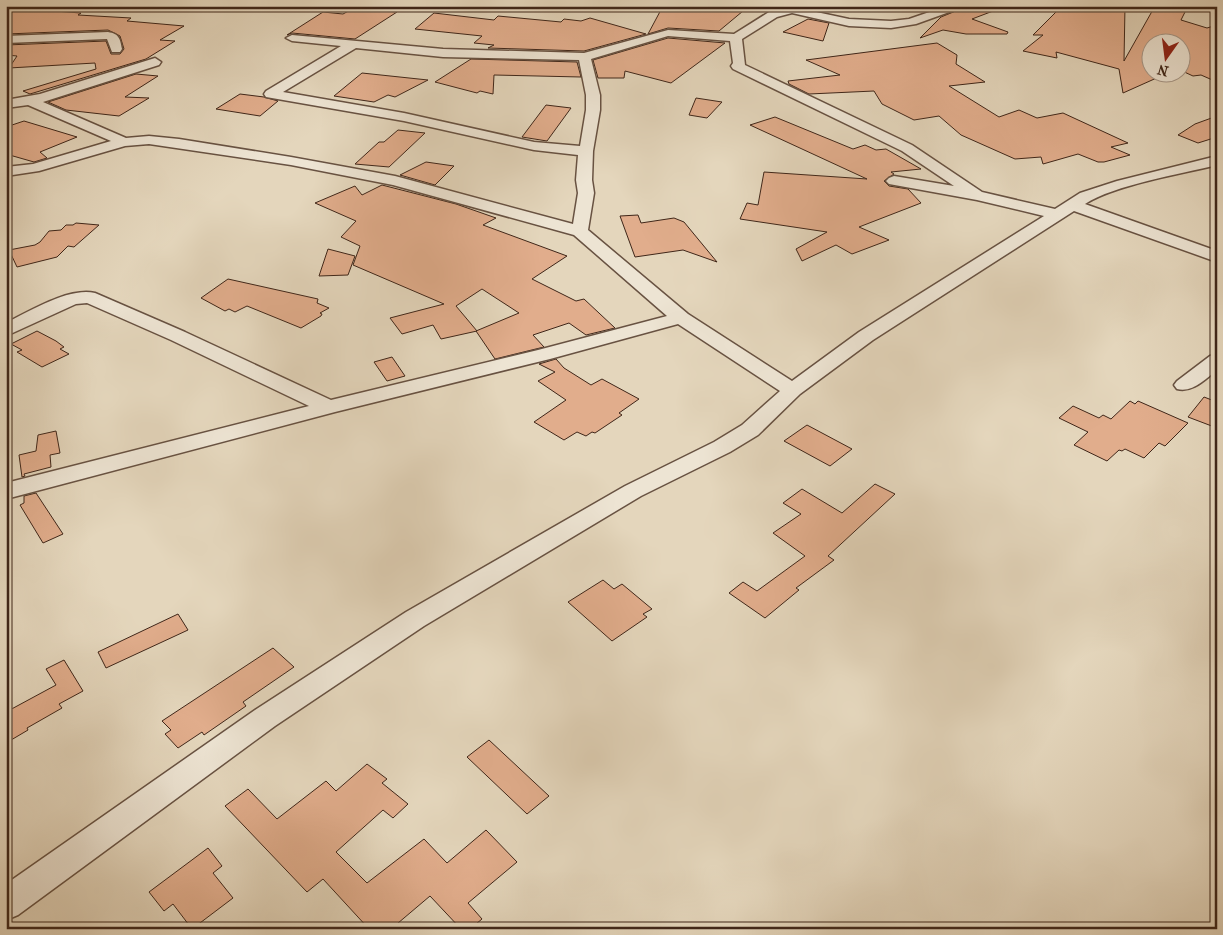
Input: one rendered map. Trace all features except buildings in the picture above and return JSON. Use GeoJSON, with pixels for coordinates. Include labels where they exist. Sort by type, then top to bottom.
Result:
{"type":"FeatureCollection","features":[{"type":"Feature","properties":{"kind":"street"},"geometry":{"type":"LineString","coordinates":[[292,38],[443,53],[584,57],[668,33],[736,38],[773,14],[810,6]]}},
{"type":"Feature","properties":{"kind":"street"},"geometry":{"type":"LineString","coordinates":[[792,9],[830,18],[883,25],[907,22],[961,6]]}},
{"type":"Feature","properties":{"kind":"street"},"geometry":{"type":"LineString","coordinates":[[762,7],[773,14]]}},
{"type":"Feature","properties":{"kind":"street"},"geometry":{"type":"LineString","coordinates":[[6,40],[108,36],[114,37],[116,49]]}},
{"type":"Feature","properties":{"kind":"street"},"geometry":{"type":"LineString","coordinates":[[736,38],[737,66],[907,148],[977,195]]}},
{"type":"Feature","properties":{"kind":"street"},"geometry":{"type":"LineString","coordinates":[[352,45],[271,94],[404,117],[509,141],[586,151]]}},
{"type":"Feature","properties":{"kind":"street"},"geometry":{"type":"LineString","coordinates":[[580,231],[586,193],[584,180],[586,151],[593,103],[584,57]]}},
{"type":"Feature","properties":{"kind":"street"},"geometry":{"type":"LineString","coordinates":[[6,104],[32,102],[156,62]]}},
{"type":"Feature","properties":{"kind":"street"},"geometry":{"type":"LineString","coordinates":[[32,102],[124,142]]}},
{"type":"Feature","properties":{"kind":"street"},"geometry":{"type":"LineString","coordinates":[[6,172],[34,168],[124,142],[149,140],[187,144],[353,172],[419,187],[580,231],[681,318],[793,390]]}},
{"type":"Feature","properties":{"kind":"street"},"geometry":{"type":"LineString","coordinates":[[6,904],[265,718],[415,619],[632,491],[722,447],[750,430],[793,390],[866,336],[1086,196],[1122,184],[1217,160]]}},
{"type":"Feature","properties":{"kind":"street"},"geometry":{"type":"LineString","coordinates":[[894,181],[1066,210],[1217,257]]}},
{"type":"Feature","properties":{"kind":"street"},"geometry":{"type":"LineString","coordinates":[[6,330],[72,298],[89,297],[330,407]]}},
{"type":"Feature","properties":{"kind":"street"},"geometry":{"type":"LineString","coordinates":[[6,492],[681,318]]}},
{"type":"Feature","properties":{"kind":"street"},"geometry":{"type":"LineString","coordinates":[[1184,385],[1217,360]]}}]}
